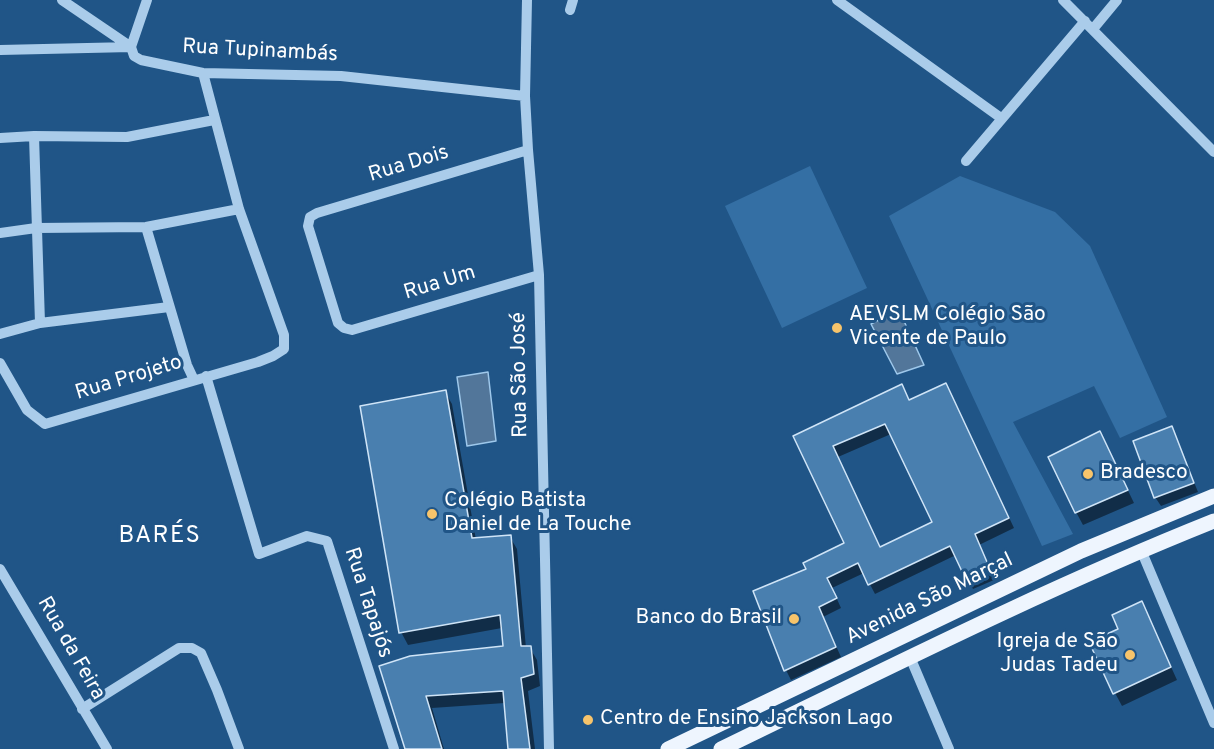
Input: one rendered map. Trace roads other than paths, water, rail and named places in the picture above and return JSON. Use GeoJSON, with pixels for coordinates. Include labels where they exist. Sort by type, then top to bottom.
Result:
{"type":"FeatureCollection","features":[{"type":"Feature","properties":{"kind":"main road","name":"Avenida São Marçal"},"geometry":{"type":"LineString","coordinates":[[668,749],[1081,550],[1214,496]]}},
{"type":"Feature","properties":{"kind":"main road","name":"Avenida São Marçal"},"geometry":{"type":"LineString","coordinates":[[721,749],[910,657],[1141,550],[1214,521]]}},
{"type":"Feature","properties":{"kind":"street","name":"Rua Tupinambás"},"geometry":{"type":"LineString","coordinates":[[62,0],[131,47],[134,56],[141,60],[203,73],[341,76],[525,96]]}},
{"type":"Feature","properties":{"kind":"street"},"geometry":{"type":"LineString","coordinates":[[0,51],[131,47],[147,0]]}},
{"type":"Feature","properties":{"kind":"street","name":"Rua São José"},"geometry":{"type":"LineString","coordinates":[[527,0],[525,96],[539,274],[549,749]]}},
{"type":"Feature","properties":{"kind":"street"},"geometry":{"type":"LineString","coordinates":[[837,0],[1001,118]]}},
{"type":"Feature","properties":{"kind":"street"},"geometry":{"type":"LineString","coordinates":[[1063,0],[1214,152]]}},
{"type":"Feature","properties":{"kind":"street"},"geometry":{"type":"LineString","coordinates":[[966,161],[1001,118],[1089,25],[1117,0]]}},
{"type":"Feature","properties":{"kind":"street"},"geometry":{"type":"LineString","coordinates":[[0,233],[36,228],[146,227],[239,209],[203,73]]}},
{"type":"Feature","properties":{"kind":"street"},"geometry":{"type":"LineString","coordinates":[[0,138],[128,137],[214,120]]}},
{"type":"Feature","properties":{"kind":"street"},"geometry":{"type":"LineString","coordinates":[[34,136],[40,323]]}},
{"type":"Feature","properties":{"kind":"street","name":"Rua Dois"},"geometry":{"type":"LineString","coordinates":[[352,330],[338,323],[308,226],[310,217],[528,150]]}},
{"type":"Feature","properties":{"kind":"street","name":"Rua Projeto"},"geometry":{"type":"LineString","coordinates":[[0,363],[27,410],[45,424],[273,357],[284,349],[284,335],[239,209]]}},
{"type":"Feature","properties":{"kind":"street"},"geometry":{"type":"LineString","coordinates":[[146,227],[187,365],[194,380]]}},
{"type":"Feature","properties":{"kind":"street","name":"Rua Um"},"geometry":{"type":"LineString","coordinates":[[352,330],[539,274]]}},
{"type":"Feature","properties":{"kind":"street"},"geometry":{"type":"LineString","coordinates":[[0,333],[40,323],[169,307]]}},
{"type":"Feature","properties":{"kind":"street","name":"Rua Tapajós"},"geometry":{"type":"LineString","coordinates":[[206,376],[259,554],[307,537],[327,541],[394,749]]}},
{"type":"Feature","properties":{"kind":"street"},"geometry":{"type":"LineString","coordinates":[[1141,550],[1214,723]]}},
{"type":"Feature","properties":{"kind":"street","name":"Rua da Feira"},"geometry":{"type":"LineString","coordinates":[[0,569],[106,749]]}},
{"type":"Feature","properties":{"kind":"street"},"geometry":{"type":"LineString","coordinates":[[82,709],[179,648],[192,648],[201,653],[239,749]]}},
{"type":"Feature","properties":{"kind":"street"},"geometry":{"type":"LineString","coordinates":[[910,657],[949,749]]}},
{"type":"Feature","properties":{"kind":"place","name":"AEVSLM Colégio São Vicente de Paulo"},"geometry":{"type":"Point","coordinates":[837,328]}},
{"type":"Feature","properties":{"kind":"place","name":"Bradesco"},"geometry":{"type":"Point","coordinates":[1088,474]}},
{"type":"Feature","properties":{"kind":"place","name":"Colégio Batista Daniel de La Touche"},"geometry":{"type":"Point","coordinates":[432,514]}},
{"type":"Feature","properties":{"kind":"place","name":"Banco do Brasil"},"geometry":{"type":"Point","coordinates":[794,619]}},
{"type":"Feature","properties":{"kind":"place","name":"Igreja de São Judas Tadeu"},"geometry":{"type":"Point","coordinates":[1130,655]}},
{"type":"Feature","properties":{"kind":"place","name":"Centro de Ensino Jackson Lago"},"geometry":{"type":"Point","coordinates":[588,720]}},
{"type":"Feature","properties":{"kind":"district","name":"BARÉS"},"geometry":{"type":"Point","coordinates":[160,537]}}]}
